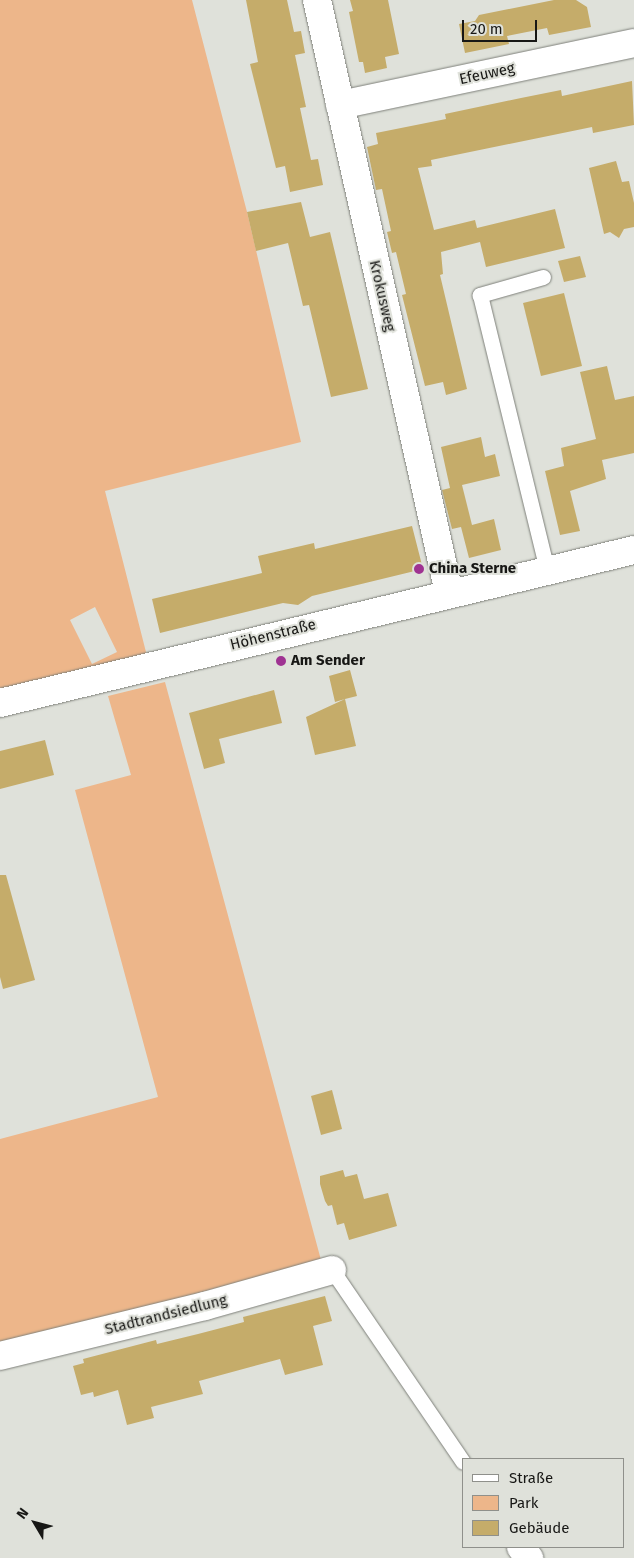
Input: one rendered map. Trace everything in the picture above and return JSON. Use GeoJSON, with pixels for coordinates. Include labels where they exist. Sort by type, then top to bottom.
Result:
{"type":"FeatureCollection","features":[{"type":"Feature","properties":{"kind":"street","name":"Krokusweg"},"geometry":{"type":"LineString","coordinates":[[316,0],[449,593]]}},
{"type":"Feature","properties":{"kind":"street","name":"Efeuweg"},"geometry":{"type":"LineString","coordinates":[[340,105],[634,43]]}},
{"type":"Feature","properties":{"kind":"street","name":"Höhenstraße"},"geometry":{"type":"LineString","coordinates":[[0,702],[634,550]]}},
{"type":"Feature","properties":{"kind":"street","name":"Stadtrandsiedlung"},"geometry":{"type":"LineString","coordinates":[[0,1356],[205,1306],[332,1270]]}},
{"type":"Feature","properties":{"kind":"lane"},"geometry":{"type":"LineString","coordinates":[[543,277],[480,295],[547,570]]}},
{"type":"Feature","properties":{"kind":"lane"},"geometry":{"type":"LineString","coordinates":[[332,1270],[462,1461]]}},
{"type":"Feature","properties":{"kind":"green space"},"geometry":{"type":"Polygon","coordinates":[[[0,0],[192,0],[247,212],[301,442],[105,491],[147,656],[0,692],[0,0]],[[95,607],[70,620],[92,664],[117,652],[95,607]]]}},
{"type":"Feature","properties":{"kind":"green space"},"geometry":{"type":"Polygon","coordinates":[[[165,682],[321,1260],[0,1346],[0,1139],[158,1097],[75,790],[131,775],[108,696],[165,682]]]}},
{"type":"Feature","properties":{"kind":"building"},"geometry":{"type":"Polygon","coordinates":[[[246,0],[287,0],[294,32],[301,31],[305,53],[295,55],[306,107],[300,108],[311,160],[318,159],[323,185],[290,192],[285,166],[276,168],[250,64],[258,62],[246,0]]]}},
{"type":"Feature","properties":{"kind":"building"},"geometry":{"type":"Polygon","coordinates":[[[350,0],[388,0],[399,54],[385,57],[387,68],[365,73],[363,62],[359,62],[349,12],[353,11],[350,0]]]}},
{"type":"Feature","properties":{"kind":"building"},"geometry":{"type":"Polygon","coordinates":[[[554,0],[576,0],[587,7],[591,27],[549,35],[547,28],[507,36],[509,44],[465,53],[459,24],[475,21],[479,15],[554,0]]]}},
{"type":"Feature","properties":{"kind":"building"},"geometry":{"type":"Polygon","coordinates":[[[632,81],[634,125],[593,133],[592,127],[431,160],[432,166],[418,168],[434,230],[475,220],[477,228],[555,209],[565,248],[486,267],[480,242],[441,252],[443,274],[440,275],[467,389],[446,395],[443,382],[425,386],[402,295],[406,294],[396,252],[392,253],[387,232],[391,231],[382,189],[376,190],[367,147],[378,144],[376,133],[446,119],[445,114],[521,98],[561,90],[562,96],[632,81]]]}},
{"type":"Feature","properties":{"kind":"building"},"geometry":{"type":"Polygon","coordinates":[[[616,161],[622,182],[629,181],[634,203],[634,227],[624,229],[619,238],[610,232],[604,234],[589,168],[616,161]]]}},
{"type":"Feature","properties":{"kind":"building"},"geometry":{"type":"Polygon","coordinates":[[[301,202],[310,237],[330,232],[368,389],[331,397],[309,305],[303,306],[288,243],[256,251],[247,212],[301,202]]]}},
{"type":"Feature","properties":{"kind":"building"},"geometry":{"type":"Polygon","coordinates":[[[580,256],[586,277],[564,282],[558,261],[580,256]]]}},
{"type":"Feature","properties":{"kind":"building"},"geometry":{"type":"Polygon","coordinates":[[[564,293],[582,366],[541,376],[523,303],[564,293]]]}},
{"type":"Feature","properties":{"kind":"building"},"geometry":{"type":"Polygon","coordinates":[[[607,366],[615,400],[634,396],[634,453],[602,460],[606,479],[570,491],[580,531],[560,535],[545,471],[564,466],[561,448],[596,439],[580,372],[607,366]]]}},
{"type":"Feature","properties":{"kind":"building"},"geometry":{"type":"Polygon","coordinates":[[[481,437],[485,457],[495,454],[500,476],[462,485],[472,525],[494,519],[501,550],[469,558],[461,527],[452,529],[442,490],[450,488],[441,447],[481,437]]]}},
{"type":"Feature","properties":{"kind":"building"},"geometry":{"type":"Polygon","coordinates":[[[412,526],[423,569],[312,596],[298,605],[283,603],[160,633],[152,599],[262,573],[258,556],[314,543],[315,549],[412,526]]]}},
{"type":"Feature","properties":{"kind":"building"},"geometry":{"type":"Polygon","coordinates":[[[350,670],[357,696],[335,702],[329,676],[350,670]]]}},
{"type":"Feature","properties":{"kind":"building"},"geometry":{"type":"Polygon","coordinates":[[[274,690],[282,723],[219,739],[225,763],[204,769],[189,713],[274,690]]]}},
{"type":"Feature","properties":{"kind":"building"},"geometry":{"type":"Polygon","coordinates":[[[345,699],[356,746],[315,755],[306,717],[345,699]]]}},
{"type":"Feature","properties":{"kind":"building"},"geometry":{"type":"Polygon","coordinates":[[[45,740],[54,775],[0,789],[0,751],[45,740]]]}},
{"type":"Feature","properties":{"kind":"building"},"geometry":{"type":"Polygon","coordinates":[[[0,875],[6,875],[35,980],[3,989],[0,977],[0,875]]]}},
{"type":"Feature","properties":{"kind":"building"},"geometry":{"type":"Polygon","coordinates":[[[332,1090],[342,1129],[321,1135],[311,1096],[332,1090]]]}},
{"type":"Feature","properties":{"kind":"building"},"geometry":{"type":"Polygon","coordinates":[[[343,1170],[345,1177],[357,1174],[364,1199],[388,1193],[397,1226],[349,1240],[344,1223],[337,1225],[332,1205],[328,1206],[325,1201],[320,1184],[320,1176],[343,1170]]]}},
{"type":"Feature","properties":{"kind":"building"},"geometry":{"type":"Polygon","coordinates":[[[325,1296],[332,1321],[313,1326],[323,1365],[285,1375],[280,1359],[199,1381],[203,1394],[151,1407],[154,1418],[127,1425],[118,1390],[94,1397],[93,1392],[81,1395],[73,1366],[84,1363],[83,1359],[156,1340],[157,1344],[198,1334],[244,1322],[243,1317],[325,1296]]]}},
{"type":"Feature","properties":{"kind":"place","name":"China Sterne"},"geometry":{"type":"Point","coordinates":[419,569]}},
{"type":"Feature","properties":{"kind":"place","name":"Am Sender"},"geometry":{"type":"Point","coordinates":[281,661]}}]}
